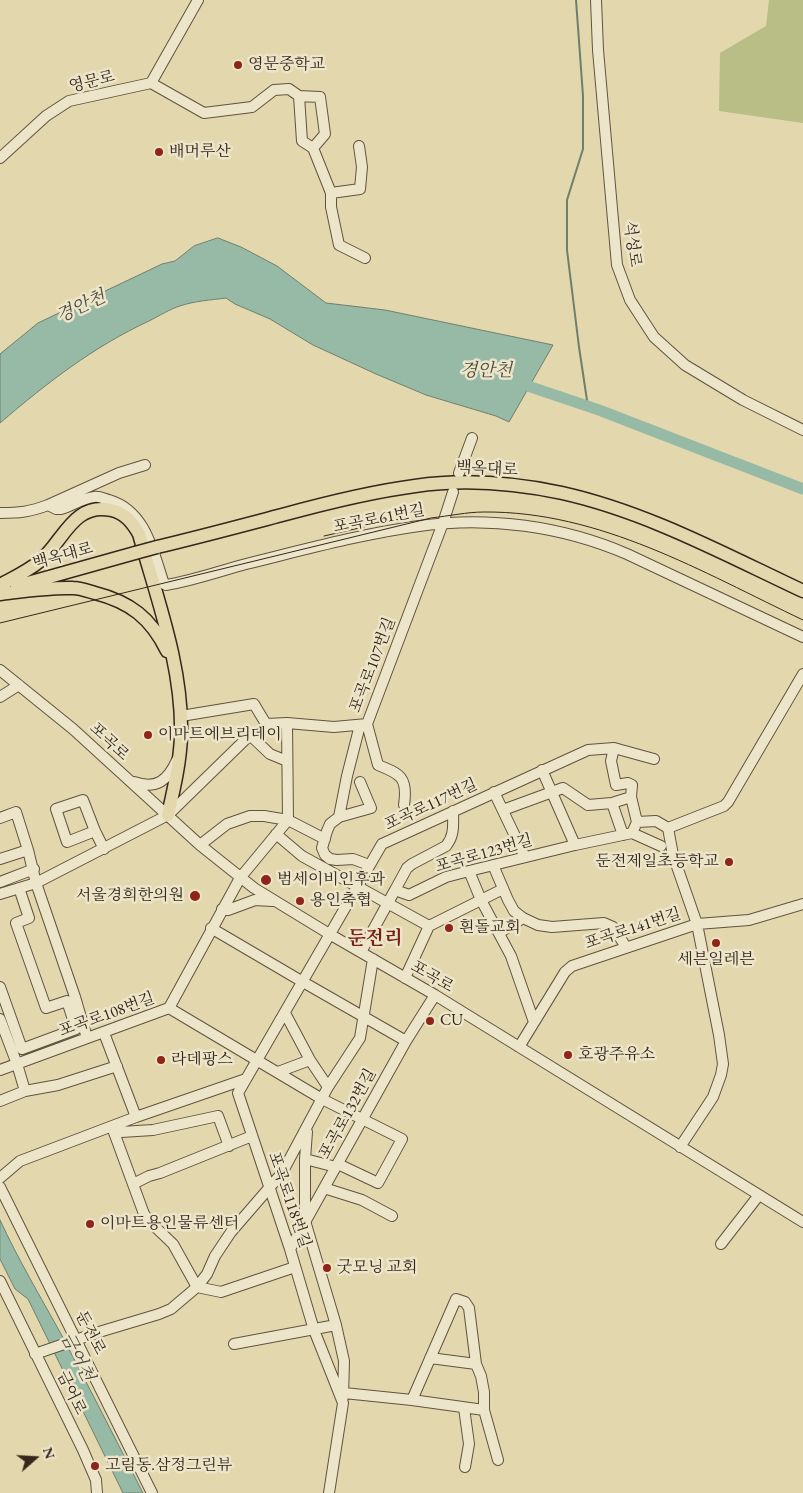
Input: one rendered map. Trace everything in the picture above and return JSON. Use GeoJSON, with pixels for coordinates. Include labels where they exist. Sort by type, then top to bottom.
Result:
{"type":"FeatureCollection","features":[{"type":"Feature","properties":{"kind":"main road","name":"백옥대로"},"geometry":{"type":"LineString","coordinates":[[0,592],[135,553],[347,498],[417,485],[446,484],[503,485],[561,493],[652,521],[803,591]]}},
{"type":"Feature","properties":{"kind":"main road"},"geometry":{"type":"LineString","coordinates":[[0,585],[40,562],[51,551],[75,519],[83,513],[104,509],[117,512],[134,524],[139,534],[175,670],[181,716],[180,752],[168,815]]}},
{"type":"Feature","properties":{"kind":"main road"},"geometry":{"type":"LineString","coordinates":[[0,592],[74,588],[115,598],[128,605],[153,628],[164,645],[175,670]]}},
{"type":"Feature","properties":{"kind":"street"},"geometry":{"type":"LineString","coordinates":[[198,0],[150,83],[204,113],[252,107],[274,90],[288,89],[299,96],[320,97],[325,134],[313,148]]}},
{"type":"Feature","properties":{"kind":"street","name":"석성로"},"geometry":{"type":"LineString","coordinates":[[596,0],[598,50],[617,265],[630,300],[654,337],[685,365],[743,400],[803,430]]}},
{"type":"Feature","properties":{"kind":"street","name":"영문로"},"geometry":{"type":"LineString","coordinates":[[0,158],[46,116],[69,101],[150,83]]}},
{"type":"Feature","properties":{"kind":"street"},"geometry":{"type":"LineString","coordinates":[[299,96],[302,141],[313,148],[331,193],[331,207],[340,245],[365,258]]}},
{"type":"Feature","properties":{"kind":"street"},"geometry":{"type":"LineString","coordinates":[[331,193],[360,189],[362,167],[359,146]]}},
{"type":"Feature","properties":{"kind":"street"},"geometry":{"type":"LineString","coordinates":[[459,473],[472,438]]}},
{"type":"Feature","properties":{"kind":"street"},"geometry":{"type":"LineString","coordinates":[[48,505],[119,473],[145,465]]}},
{"type":"Feature","properties":{"kind":"street","name":"포곡로107번길"},"geometry":{"type":"LineString","coordinates":[[181,716],[254,704],[266,724],[287,723],[322,727],[363,725],[443,523],[453,492]]}},
{"type":"Feature","properties":{"kind":"street","name":"포곡로61번길"},"geometry":{"type":"LineString","coordinates":[[0,513],[32,512],[48,505],[61,509],[95,497],[114,501],[124,506],[138,518],[144,527],[164,584],[166,585],[358,537],[421,525],[491,523],[557,530],[599,542],[803,637]]}},
{"type":"Feature","properties":{"kind":"street","name":"포곡로"},"geometry":{"type":"LineString","coordinates":[[0,670],[73,728],[200,845],[240,878],[273,901],[435,995],[803,1222]]}},
{"type":"Feature","properties":{"kind":"street"},"geometry":{"type":"LineString","coordinates":[[627,834],[637,822],[656,821],[668,828],[724,806],[803,674]]}},
{"type":"Feature","properties":{"kind":"street"},"geometry":{"type":"LineString","coordinates":[[0,697],[19,685]]}},
{"type":"Feature","properties":{"kind":"street"},"geometry":{"type":"LineString","coordinates":[[240,878],[288,820],[287,723]]}},
{"type":"Feature","properties":{"kind":"street"},"geometry":{"type":"LineString","coordinates":[[363,725],[378,765],[401,776],[406,792],[404,805]]}},
{"type":"Feature","properties":{"kind":"street"},"geometry":{"type":"LineString","coordinates":[[339,817],[347,776],[363,725]]}},
{"type":"Feature","properties":{"kind":"street"},"geometry":{"type":"LineString","coordinates":[[0,894],[36,883],[168,815],[250,735],[270,754],[287,761]]}},
{"type":"Feature","properties":{"kind":"street"},"geometry":{"type":"LineString","coordinates":[[614,748],[611,761],[614,780],[616,785],[628,783],[632,785],[631,797],[637,822]]}},
{"type":"Feature","properties":{"kind":"street","name":"포곡로117번길"},"geometry":{"type":"LineString","coordinates":[[330,935],[382,844],[588,750],[614,748],[654,759]]}},
{"type":"Feature","properties":{"kind":"street"},"geometry":{"type":"LineString","coordinates":[[128,780],[146,786],[156,784],[169,775],[180,752]]}},
{"type":"Feature","properties":{"kind":"street"},"geometry":{"type":"LineString","coordinates":[[542,770],[575,845]]}},
{"type":"Feature","properties":{"kind":"street"},"geometry":{"type":"LineString","coordinates":[[360,782],[372,808],[339,817],[330,824],[322,848],[325,855],[330,859],[353,859],[369,865]]}},
{"type":"Feature","properties":{"kind":"street"},"geometry":{"type":"LineString","coordinates":[[503,810],[563,788],[588,805],[612,803],[631,797]]}},
{"type":"Feature","properties":{"kind":"street"},"geometry":{"type":"LineString","coordinates":[[494,792],[525,857]]}},
{"type":"Feature","properties":{"kind":"street"},"geometry":{"type":"LineString","coordinates":[[95,831],[67,842],[56,809],[84,800],[95,831],[104,849]]}},
{"type":"Feature","properties":{"kind":"street"},"geometry":{"type":"LineString","coordinates":[[612,803],[627,834],[661,846]]}},
{"type":"Feature","properties":{"kind":"street"},"geometry":{"type":"LineString","coordinates":[[361,952],[407,868],[446,846],[450,841],[454,830],[453,811]]}},
{"type":"Feature","properties":{"kind":"street"},"geometry":{"type":"LineString","coordinates":[[0,818],[16,812],[34,869],[36,883],[76,997],[87,1038]]}},
{"type":"Feature","properties":{"kind":"street"},"geometry":{"type":"LineString","coordinates":[[200,845],[227,824],[250,816],[288,820],[325,839]]}},
{"type":"Feature","properties":{"kind":"street","name":"포곡로141번길"},"geometry":{"type":"LineString","coordinates":[[519,1047],[565,972],[572,966],[697,924],[673,855],[668,828]]}},
{"type":"Feature","properties":{"kind":"street"},"geometry":{"type":"LineString","coordinates":[[276,834],[302,856],[429,926]]}},
{"type":"Feature","properties":{"kind":"street","name":"포곡로123번길"},"geometry":{"type":"LineString","coordinates":[[395,890],[409,895],[446,877],[627,834]]}},
{"type":"Feature","properties":{"kind":"street"},"geometry":{"type":"LineString","coordinates":[[0,859],[28,850]]}},
{"type":"Feature","properties":{"kind":"street"},"geometry":{"type":"LineString","coordinates":[[493,865],[514,911],[523,918],[538,925],[552,927],[604,923],[614,927],[626,947]]}},
{"type":"Feature","properties":{"kind":"street"},"geometry":{"type":"LineString","coordinates":[[0,882],[34,869]]}},
{"type":"Feature","properties":{"kind":"street"},"geometry":{"type":"LineString","coordinates":[[469,871],[481,900],[511,956],[534,1022]]}},
{"type":"Feature","properties":{"kind":"street","name":"포곡로108번길"},"geometry":{"type":"LineString","coordinates":[[0,1070],[169,1008],[240,878]]}},
{"type":"Feature","properties":{"kind":"street"},"geometry":{"type":"LineString","coordinates":[[0,987],[22,1049],[76,1029],[67,1001],[46,1008],[16,923],[29,918],[19,888]]}},
{"type":"Feature","properties":{"kind":"street"},"geometry":{"type":"LineString","coordinates":[[405,978],[429,926],[503,889]]}},
{"type":"Feature","properties":{"kind":"street"},"geometry":{"type":"LineString","coordinates":[[222,909],[228,910],[255,900],[273,901]]}},
{"type":"Feature","properties":{"kind":"street"},"geometry":{"type":"LineString","coordinates":[[680,1147],[718,1085],[722,1064],[719,1036],[697,924],[749,920],[803,904]]}},
{"type":"Feature","properties":{"kind":"street"},"geometry":{"type":"LineString","coordinates":[[500,933],[523,918]]}},
{"type":"Feature","properties":{"kind":"street"},"geometry":{"type":"LineString","coordinates":[[211,928],[406,1041]]}},
{"type":"Feature","properties":{"kind":"street","name":"포곡로118번길"},"geometry":{"type":"LineString","coordinates":[[330,935],[238,1093],[268,1189],[290,1249],[314,1330],[343,1398]]}},
{"type":"Feature","properties":{"kind":"street"},"geometry":{"type":"LineString","coordinates":[[38,1353],[159,1314],[171,1308],[197,1287],[207,1274],[215,1256],[230,1232],[282,1172],[328,1087],[360,1038],[373,959]]}},
{"type":"Feature","properties":{"kind":"street","name":"포곡로132번길"},"geometry":{"type":"LineString","coordinates":[[290,1249],[406,1041],[435,995]]}},
{"type":"Feature","properties":{"kind":"street"},"geometry":{"type":"LineString","coordinates":[[169,1008],[322,1099],[402,1139],[378,1183],[337,1165],[305,1159]]}},
{"type":"Feature","properties":{"kind":"street"},"geometry":{"type":"LineString","coordinates":[[285,1013],[310,1060],[328,1087]]}},
{"type":"Feature","properties":{"kind":"street"},"geometry":{"type":"LineString","coordinates":[[0,1019],[25,1091]]}},
{"type":"Feature","properties":{"kind":"street"},"geometry":{"type":"LineString","coordinates":[[104,1033],[136,1117]]}},
{"type":"Feature","properties":{"kind":"street"},"geometry":{"type":"LineString","coordinates":[[278,1072],[310,1060]]}},
{"type":"Feature","properties":{"kind":"street"},"geometry":{"type":"LineString","coordinates":[[0,1100],[25,1091],[58,1085],[117,1066]]}},
{"type":"Feature","properties":{"kind":"street"},"geometry":{"type":"LineString","coordinates":[[0,1178],[20,1161],[136,1117],[246,1079]]}},
{"type":"Feature","properties":{"kind":"street"},"geometry":{"type":"LineString","coordinates":[[112,1127],[121,1132],[153,1130],[218,1116],[230,1146]]}},
{"type":"Feature","properties":{"kind":"street"},"geometry":{"type":"LineString","coordinates":[[308,1126],[305,1142],[305,1222],[336,1325],[344,1361],[343,1398],[329,1493]]}},
{"type":"Feature","properties":{"kind":"street"},"geometry":{"type":"LineString","coordinates":[[112,1127],[144,1214],[172,1244],[197,1287],[221,1292],[295,1267]]}},
{"type":"Feature","properties":{"kind":"street"},"geometry":{"type":"LineString","coordinates":[[133,1184],[252,1136]]}},
{"type":"Feature","properties":{"kind":"street","name":"둔전로"},"geometry":{"type":"LineString","coordinates":[[0,1187],[74,1341],[152,1493]]}},
{"type":"Feature","properties":{"kind":"street"},"geometry":{"type":"LineString","coordinates":[[324,1188],[362,1200],[392,1216]]}},
{"type":"Feature","properties":{"kind":"street"},"geometry":{"type":"LineString","coordinates":[[721,1244],[759,1196]]}},
{"type":"Feature","properties":{"kind":"street","name":"금어로"},"geometry":{"type":"LineString","coordinates":[[0,1281],[38,1353],[96,1480],[97,1493]]}},
{"type":"Feature","properties":{"kind":"street"},"geometry":{"type":"LineString","coordinates":[[412,1400],[456,1299],[465,1302],[469,1308],[476,1364],[481,1376],[484,1392],[484,1410],[498,1460]]}},
{"type":"Feature","properties":{"kind":"street"},"geometry":{"type":"LineString","coordinates":[[234,1344],[336,1325]]}},
{"type":"Feature","properties":{"kind":"street"},"geometry":{"type":"LineString","coordinates":[[430,1358],[476,1364]]}},
{"type":"Feature","properties":{"kind":"street"},"geometry":{"type":"LineString","coordinates":[[343,1398],[412,1400],[484,1410]]}},
{"type":"Feature","properties":{"kind":"street"},"geometry":{"type":"LineString","coordinates":[[464,1408],[469,1444],[465,1468]]}},
{"type":"Feature","properties":{"kind":"street"},"geometry":{"type":"LineString","coordinates":[[96,1480],[106,1493]]}},
{"type":"Feature","properties":{"kind":"green space"},"geometry":{"type":"Polygon","coordinates":[[[769,0],[803,0],[803,123],[719,111],[720,53],[766,26],[769,0]]]}},
{"type":"Feature","properties":{"kind":"water","name":"경안천"},"geometry":{"type":"Polygon","coordinates":[[[218,238],[241,247],[277,266],[326,303],[385,310],[553,345],[509,422],[496,416],[426,395],[376,374],[313,345],[270,319],[235,304],[226,298],[203,301],[185,304],[172,309],[109,342],[53,380],[0,423],[0,354],[38,323],[162,264],[175,261],[194,246],[218,238]]]}},
{"type":"Feature","properties":{"kind":"water","name":"금어천"},"geometry":{"type":"Polygon","coordinates":[[[0,1220],[143,1493],[123,1493],[28,1299],[15,1289],[0,1259],[0,1220]]]}},
{"type":"Feature","properties":{"kind":"waterway"},"geometry":{"type":"LineString","coordinates":[[576,0],[583,96],[583,149],[567,200],[567,250],[588,407]]}},
{"type":"Feature","properties":{"kind":"waterway","name":"경안천"},"geometry":{"type":"LineString","coordinates":[[516,382],[599,410],[803,489]]}},
{"type":"Feature","properties":{"kind":"tram line"},"geometry":{"type":"LineString","coordinates":[[0,623],[431,518],[484,512],[527,514],[569,522],[609,533],[688,564],[803,620]]}},
{"type":"Feature","properties":{"kind":"tram line"},"geometry":{"type":"LineString","coordinates":[[324,536],[399,519]]}},
{"type":"Feature","properties":{"kind":"place","name":"영문중학교"},"geometry":{"type":"Point","coordinates":[238,65]}},
{"type":"Feature","properties":{"kind":"place","name":"배머루산"},"geometry":{"type":"Point","coordinates":[159,152]}},
{"type":"Feature","properties":{"kind":"place","name":"이마트에브리데이"},"geometry":{"type":"Point","coordinates":[148,735]}},
{"type":"Feature","properties":{"kind":"place","name":"둔전제일초등학교"},"geometry":{"type":"Point","coordinates":[729,862]}},
{"type":"Feature","properties":{"kind":"place","name":"범세이비인후과"},"geometry":{"type":"Point","coordinates":[266,880]}},
{"type":"Feature","properties":{"kind":"place","name":"서울경희한의원"},"geometry":{"type":"Point","coordinates":[195,896]}},
{"type":"Feature","properties":{"kind":"place","name":"용인축협"},"geometry":{"type":"Point","coordinates":[300,901]}},
{"type":"Feature","properties":{"kind":"place","name":"흰돌교회"},"geometry":{"type":"Point","coordinates":[449,928]}},
{"type":"Feature","properties":{"kind":"place","name":"세븐일레븐"},"geometry":{"type":"Point","coordinates":[716,943]}},
{"type":"Feature","properties":{"kind":"place","name":"CU"},"geometry":{"type":"Point","coordinates":[430,1021]}},
{"type":"Feature","properties":{"kind":"place","name":"호광주유소"},"geometry":{"type":"Point","coordinates":[568,1055]}},
{"type":"Feature","properties":{"kind":"place","name":"라데팡스"},"geometry":{"type":"Point","coordinates":[161,1060]}},
{"type":"Feature","properties":{"kind":"place","name":"이마트용인물류센터"},"geometry":{"type":"Point","coordinates":[90,1224]}},
{"type":"Feature","properties":{"kind":"place","name":"굿모닝 교회"},"geometry":{"type":"Point","coordinates":[327,1268]}},
{"type":"Feature","properties":{"kind":"place","name":"고림동.삼정그린뷰"},"geometry":{"type":"Point","coordinates":[95,1466]}},
{"type":"Feature","properties":{"kind":"district","name":"둔전리"},"geometry":{"type":"Point","coordinates":[375,939]}}]}
